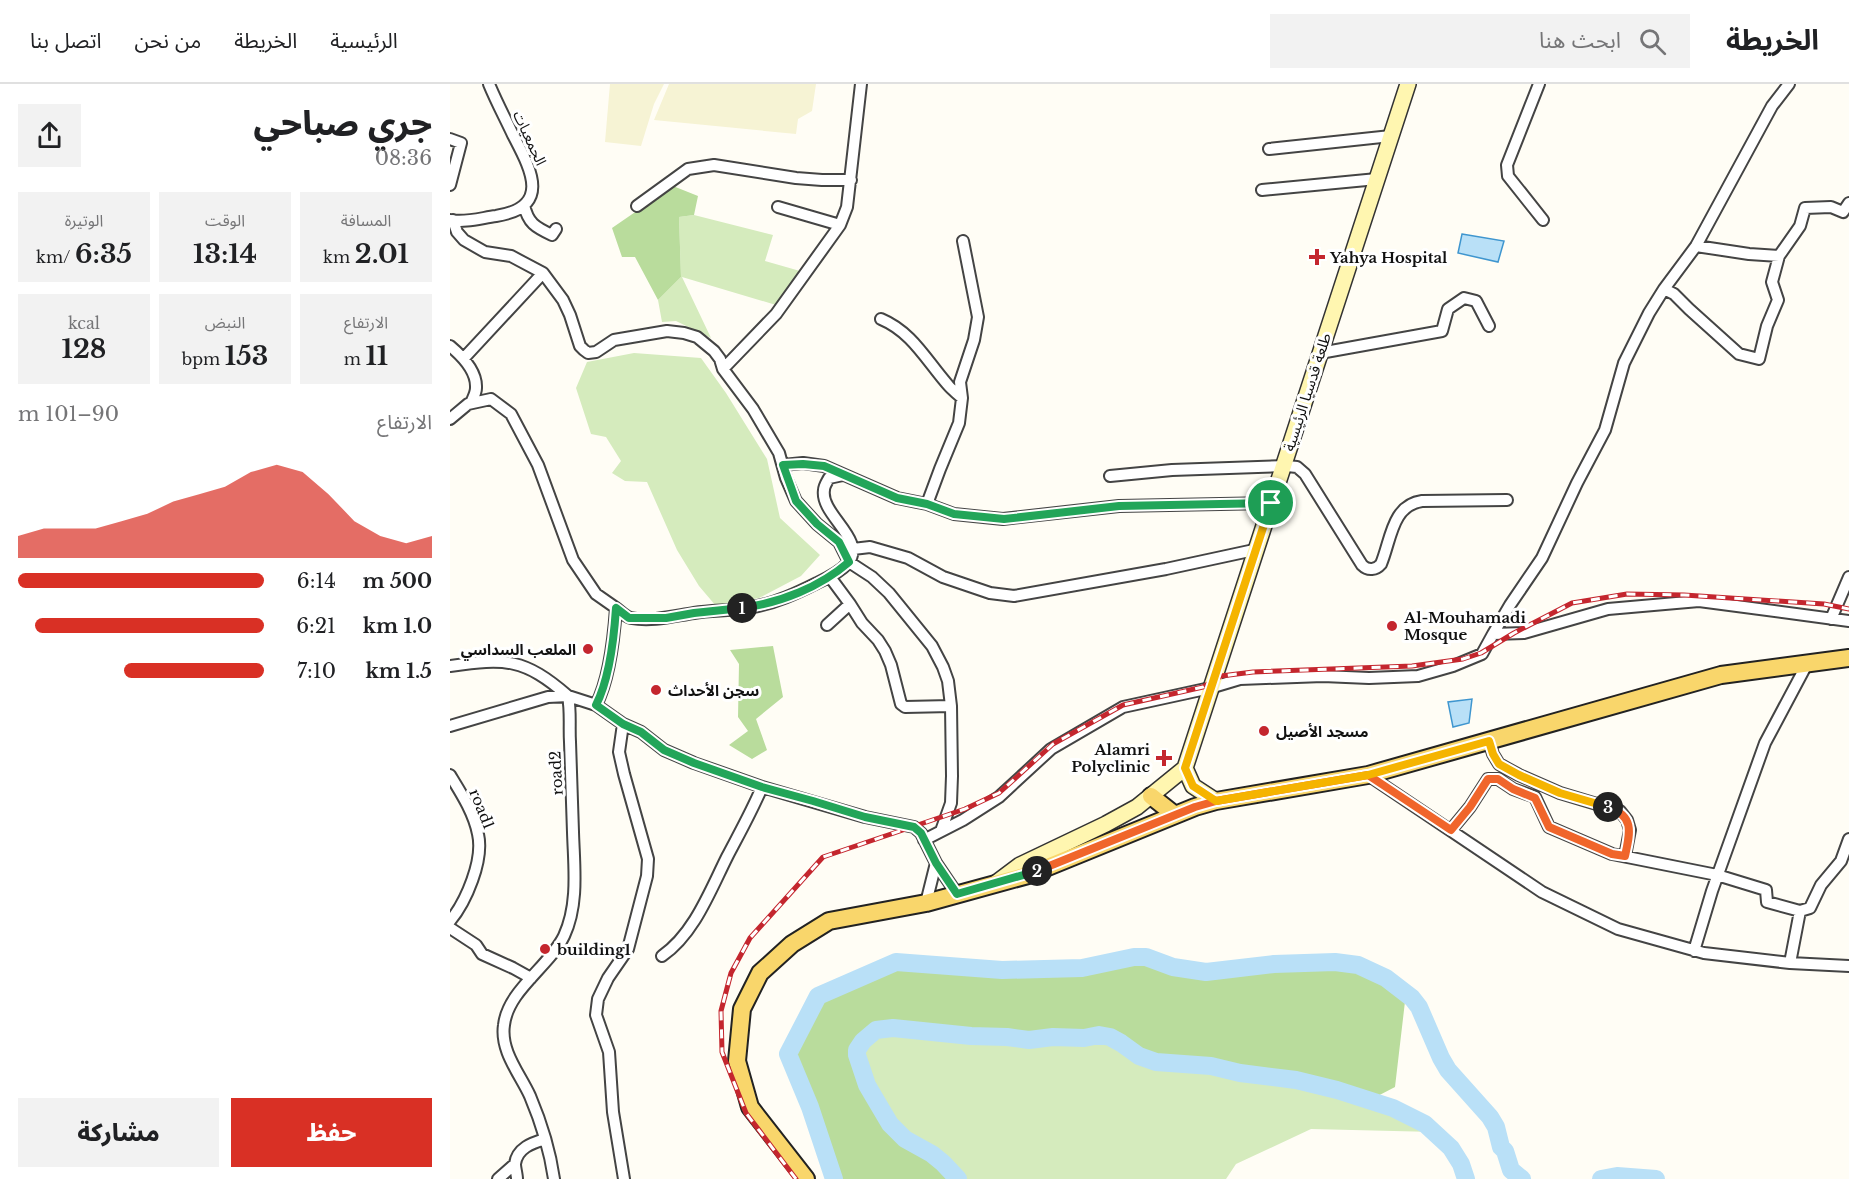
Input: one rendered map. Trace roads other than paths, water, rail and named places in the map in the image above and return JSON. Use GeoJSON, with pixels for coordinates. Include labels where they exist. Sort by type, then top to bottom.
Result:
{"type":"FeatureCollection","features":[{"type":"Feature","properties":{"kind":"main road","name":"طلعة قدسيا الرئيسية"},"geometry":{"type":"LineString","coordinates":[[1185,768],[1254,550],[1408,84]]}},
{"type":"Feature","properties":{"kind":"main road"},"geometry":{"type":"LineString","coordinates":[[806,1179],[750,1107],[737,1061],[742,1009],[760,973],[792,944],[829,921],[926,903],[1028,875],[1195,807],[1216,801],[1368,775],[1721,675],[1849,658]]}},
{"type":"Feature","properties":{"kind":"main road"},"geometry":{"type":"LineString","coordinates":[[994,884],[1020,865],[1137,807],[1185,768],[1193,786],[1216,801]]}},
{"type":"Feature","properties":{"kind":"main road"},"geometry":{"type":"LineString","coordinates":[[1151,796],[1175,815]]}},
{"type":"Feature","properties":{"kind":"street","name":"الجمعيات"},"geometry":{"type":"LineString","coordinates":[[489,84],[531,171],[532,190],[524,205]]}},
{"type":"Feature","properties":{"kind":"street"},"geometry":{"type":"LineString","coordinates":[[723,369],[776,314],[840,225],[847,207],[861,84]]}},
{"type":"Feature","properties":{"kind":"street"},"geometry":{"type":"LineString","coordinates":[[1539,84],[1507,165],[1508,176],[1543,220]]}},
{"type":"Feature","properties":{"kind":"street"},"geometry":{"type":"LineString","coordinates":[[924,840],[999,798],[1051,749],[1123,707],[1240,679],[1418,676],[1453,666],[1482,654],[1510,604],[1542,558],[1576,483],[1605,430],[1623,363],[1664,289],[1696,246],[1772,106],[1789,84]]}},
{"type":"Feature","properties":{"kind":"street"},"geometry":{"type":"LineString","coordinates":[[1269,149],[1391,136]]}},
{"type":"Feature","properties":{"kind":"street"},"geometry":{"type":"LineString","coordinates":[[450,139],[461,143],[450,185]]}},
{"type":"Feature","properties":{"kind":"street"},"geometry":{"type":"LineString","coordinates":[[637,206],[688,169],[714,165],[796,178],[851,180]]}},
{"type":"Feature","properties":{"kind":"street"},"geometry":{"type":"LineString","coordinates":[[1262,190],[1377,179]]}},
{"type":"Feature","properties":{"kind":"street"},"geometry":{"type":"LineString","coordinates":[[1664,289],[1674,294],[1739,354],[1759,359],[1767,326],[1778,300],[1772,282],[1779,256],[1800,226],[1805,208],[1831,207],[1843,212],[1849,203]]}},
{"type":"Feature","properties":{"kind":"street"},"geometry":{"type":"LineString","coordinates":[[451,220],[467,221],[506,214],[524,205],[527,219],[539,229],[552,235],[556,229]]}},
{"type":"Feature","properties":{"kind":"street"},"geometry":{"type":"LineString","coordinates":[[778,207],[840,225]]}},
{"type":"Feature","properties":{"kind":"street"},"geometry":{"type":"LineString","coordinates":[[451,220],[464,240],[476,247],[493,254],[511,256],[543,273],[570,315],[580,346],[588,353],[596,352],[614,340],[667,331],[696,337],[708,345],[720,359],[723,369],[753,409],[779,453],[796,501],[817,524],[839,542],[849,562],[872,577],[890,593],[932,646],[943,667],[948,681],[951,706],[951,803],[941,831]]}},
{"type":"Feature","properties":{"kind":"street"},"geometry":{"type":"LineString","coordinates":[[927,504],[959,423],[962,398],[960,382],[974,340],[978,317],[963,241]]}},
{"type":"Feature","properties":{"kind":"street"},"geometry":{"type":"LineString","coordinates":[[1696,246],[1779,256]]}},
{"type":"Feature","properties":{"kind":"street"},"geometry":{"type":"LineString","coordinates":[[464,357],[543,273]]}},
{"type":"Feature","properties":{"kind":"street"},"geometry":{"type":"LineString","coordinates":[[1320,353],[1442,331],[1448,309],[1464,298],[1476,301],[1489,326]]}},
{"type":"Feature","properties":{"kind":"street"},"geometry":{"type":"LineString","coordinates":[[881,319],[895,325],[914,341],[949,388],[962,398]]}},
{"type":"Feature","properties":{"kind":"street"},"geometry":{"type":"LineString","coordinates":[[450,346],[464,357],[474,376],[476,389],[471,403]]}},
{"type":"Feature","properties":{"kind":"street"},"geometry":{"type":"LineString","coordinates":[[450,419],[468,404],[491,399],[511,414],[538,465],[573,560],[596,594],[629,618],[666,618],[753,607],[790,596],[830,577],[849,562],[853,549],[848,536],[826,507],[824,497],[824,489],[829,478],[843,475]]}},
{"type":"Feature","properties":{"kind":"street"},"geometry":{"type":"LineString","coordinates":[[783,465],[824,466],[897,498],[927,504],[954,514],[1004,519],[1119,506],[1271,503]]}},
{"type":"Feature","properties":{"kind":"street"},"geometry":{"type":"LineString","coordinates":[[1110,476],[1172,470],[1297,467],[1305,474],[1362,565],[1370,569],[1381,564],[1398,515],[1408,505],[1422,501],[1507,500]]}},
{"type":"Feature","properties":{"kind":"street"},"geometry":{"type":"LineString","coordinates":[[853,549],[870,547],[908,558],[943,577],[990,593],[1014,596],[1166,569],[1254,550]]}},
{"type":"Feature","properties":{"kind":"street"},"geometry":{"type":"LineString","coordinates":[[1831,619],[1849,576]]}},
{"type":"Feature","properties":{"kind":"street"},"geometry":{"type":"LineString","coordinates":[[830,577],[885,651],[901,704],[905,707],[951,706]]}},
{"type":"Feature","properties":{"kind":"street"},"geometry":{"type":"LineString","coordinates":[[1493,634],[1524,633],[1608,609],[1699,601],[1849,621]]}},
{"type":"Feature","properties":{"kind":"street"},"geometry":{"type":"LineString","coordinates":[[827,625],[850,604]]}},
{"type":"Feature","properties":{"kind":"street"},"geometry":{"type":"LineString","coordinates":[[596,705],[601,695],[608,666],[616,608]]}},
{"type":"Feature","properties":{"kind":"street"},"geometry":{"type":"LineString","coordinates":[[450,666],[509,661],[544,676],[568,696]]}},
{"type":"Feature","properties":{"kind":"street"},"geometry":{"type":"LineString","coordinates":[[1694,951],[1717,875],[1765,743],[1808,664]]}},
{"type":"Feature","properties":{"kind":"street"},"geometry":{"type":"LineString","coordinates":[[450,726],[548,696],[568,696],[596,705],[623,724],[641,732],[664,750],[694,763],[762,787],[865,817],[914,827],[921,833],[936,863],[957,894]]}},
{"type":"Feature","properties":{"kind":"street","name":"road2"},"geometry":{"type":"LineString","coordinates":[[554,1179],[545,1139],[530,1096],[510,1057],[503,1027],[505,1015],[513,1000],[557,947],[571,918],[574,891],[571,712],[568,696]]}},
{"type":"Feature","properties":{"kind":"street"},"geometry":{"type":"LineString","coordinates":[[623,724],[619,752],[648,859],[648,876],[628,949],[608,978],[598,999],[596,1015],[609,1052],[613,1112],[624,1179]]}},
{"type":"Feature","properties":{"kind":"street"},"geometry":{"type":"LineString","coordinates":[[1489,741],[1499,764],[1519,775],[1560,793],[1620,811],[1627,820],[1630,830],[1625,856]]}},
{"type":"Feature","properties":{"kind":"street","name":"road1"},"geometry":{"type":"LineString","coordinates":[[450,775],[465,800],[478,833],[479,842],[471,882],[461,907],[450,921]]}},
{"type":"Feature","properties":{"kind":"street"},"geometry":{"type":"LineString","coordinates":[[1368,775],[1542,892],[1618,929],[1694,951],[1790,963],[1849,966]]}},
{"type":"Feature","properties":{"kind":"street"},"geometry":{"type":"LineString","coordinates":[[1451,830],[1470,807],[1488,779],[1498,779],[1513,789],[1535,798],[1549,827],[1612,854],[1717,875],[1766,890],[1767,902],[1800,911],[1810,908],[1821,885],[1841,861],[1848,845]]}},
{"type":"Feature","properties":{"kind":"street"},"geometry":{"type":"LineString","coordinates":[[662,956],[680,940],[696,917],[762,787]]}},
{"type":"Feature","properties":{"kind":"street"},"geometry":{"type":"LineString","coordinates":[[926,903],[936,863]]}},
{"type":"Feature","properties":{"kind":"street"},"geometry":{"type":"LineString","coordinates":[[1790,963],[1800,911]]}},
{"type":"Feature","properties":{"kind":"street"},"geometry":{"type":"LineString","coordinates":[[450,928],[476,945],[482,954],[531,978]]}},
{"type":"Feature","properties":{"kind":"street"},"geometry":{"type":"LineString","coordinates":[[498,1179],[515,1164],[520,1151],[530,1144],[545,1139]]}},
{"type":"Feature","properties":{"kind":"street"},"geometry":{"type":"LineString","coordinates":[[515,1164],[518,1179]]}},
{"type":"Feature","properties":{"kind":"water"},"geometry":{"type":"Polygon","coordinates":[[[1462,234],[1504,241],[1498,262],[1458,253],[1462,234]]]}},
{"type":"Feature","properties":{"kind":"water"},"geometry":{"type":"Polygon","coordinates":[[[1472,699],[1469,723],[1453,727],[1448,702],[1472,699]]]}},
{"type":"Feature","properties":{"kind":"waterway"},"geometry":{"type":"LineString","coordinates":[[834,1179],[810,1107],[788,1054],[818,996],[896,962],[1002,970],[1082,968],[1134,957],[1146,957],[1173,967],[1206,972],[1274,964],[1335,962],[1358,965],[1386,978],[1412,998],[1419,1007],[1448,1070],[1490,1117],[1496,1127],[1501,1147],[1505,1151],[1511,1170],[1522,1179]]}},
{"type":"Feature","properties":{"kind":"waterway"},"geometry":{"type":"LineString","coordinates":[[958,1179],[932,1154],[905,1139],[890,1124],[867,1085],[857,1050],[863,1041],[876,1030],[893,1028],[1029,1040],[1053,1037],[1084,1038],[1099,1035],[1110,1037],[1139,1056],[1156,1062],[1211,1066],[1240,1073],[1296,1080],[1337,1090],[1393,1108],[1425,1124],[1451,1148],[1461,1164],[1466,1179]]}},
{"type":"Feature","properties":{"kind":"waterway"},"geometry":{"type":"LineString","coordinates":[[1601,1179],[1617,1176],[1656,1179]]}},
{"type":"Feature","properties":{"kind":"railway"},"geometry":{"type":"LineString","coordinates":[[796,1179],[746,1113],[722,1052],[721,1011],[731,973],[750,938],[823,857],[965,809],[999,793],[1053,744],[1123,705],[1203,687],[1221,676],[1253,672],[1412,666],[1463,659],[1481,653],[1572,603],[1627,594],[1684,595],[1824,604],[1849,609]]}},
{"type":"Feature","properties":{"kind":"place","name":"Yahya Hospital"},"geometry":{"type":"Point","coordinates":[1317,257]}},
{"type":"Feature","properties":{"kind":"place","name":"Al-Mouhamadi Mosque"},"geometry":{"type":"Point","coordinates":[1392,626]}},
{"type":"Feature","properties":{"kind":"place","name":"الملعب السداسي"},"geometry":{"type":"Point","coordinates":[588,649]}},
{"type":"Feature","properties":{"kind":"place","name":"سجن الأحداث"},"geometry":{"type":"Point","coordinates":[656,690]}},
{"type":"Feature","properties":{"kind":"place","name":"مسجد الأصيل"},"geometry":{"type":"Point","coordinates":[1264,731]}},
{"type":"Feature","properties":{"kind":"place","name":"Alamri Polyclinic"},"geometry":{"type":"Point","coordinates":[1164,758]}},
{"type":"Feature","properties":{"kind":"place","name":"building1"},"geometry":{"type":"Point","coordinates":[545,949]}}]}
